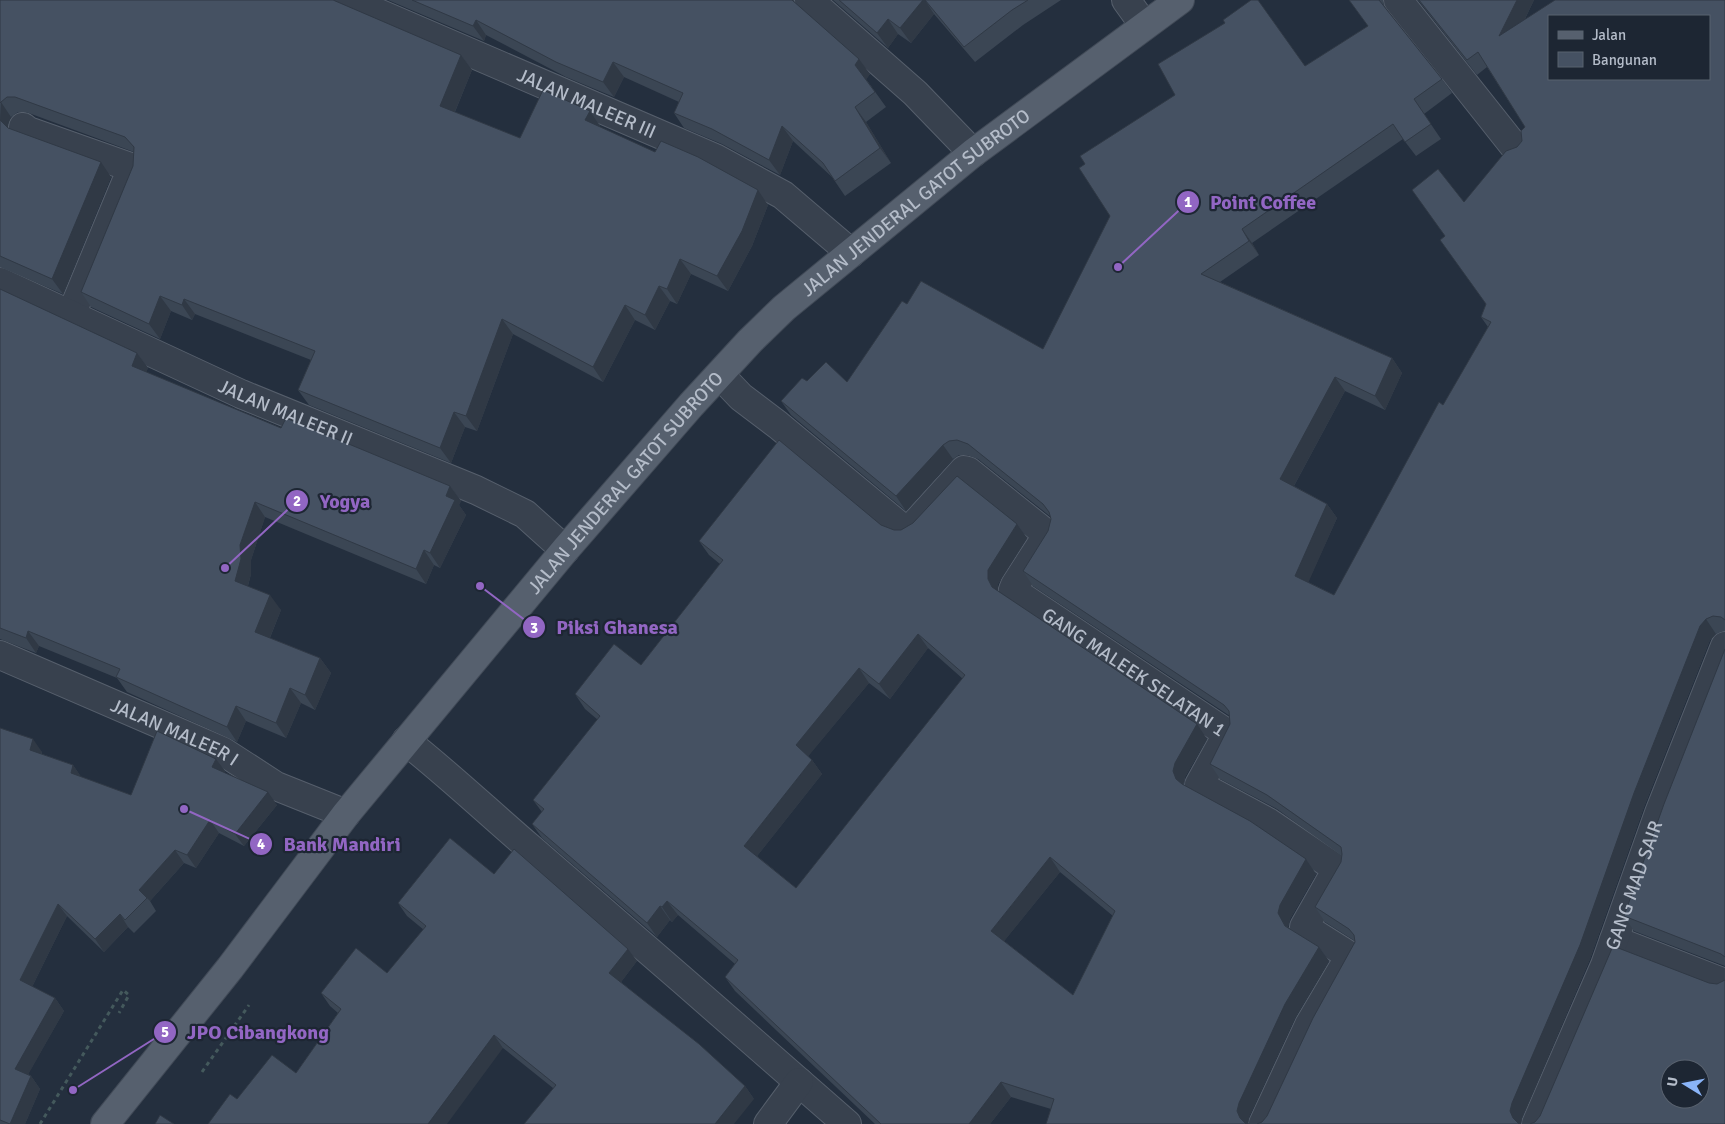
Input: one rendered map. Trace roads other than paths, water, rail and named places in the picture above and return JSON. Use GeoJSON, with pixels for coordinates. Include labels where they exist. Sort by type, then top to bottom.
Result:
{"type":"FeatureCollection","features":[{"type":"Feature","properties":{"kind":"main road","name":"JALAN JENDERAL GATOT SUBROTO"},"geometry":{"type":"LineString","coordinates":[[105,1124],[230,968],[346,814],[406,741],[565,550],[691,405],[750,341],[784,308],[973,152],[1180,0]]}},
{"type":"Feature","properties":{"kind":"street","name":"JALAN MALEER III"},"geometry":{"type":"LineString","coordinates":[[348,0],[715,158],[783,195],[851,253]]}},
{"type":"Feature","properties":{"kind":"street"},"geometry":{"type":"LineString","coordinates":[[809,0],[915,93],[973,152]]}},
{"type":"Feature","properties":{"kind":"street"},"geometry":{"type":"LineString","coordinates":[[1126,0],[1144,25]]}},
{"type":"Feature","properties":{"kind":"street"},"geometry":{"type":"LineString","coordinates":[[1398,0],[1517,150]]}},
{"type":"Feature","properties":{"kind":"street"},"geometry":{"type":"LineString","coordinates":[[23,127],[28,131],[130,167],[129,175],[71,315]]}},
{"type":"Feature","properties":{"kind":"street","name":"JALAN MALEER II"},"geometry":{"type":"LineString","coordinates":[[0,282],[241,394],[476,490],[525,514],[565,550]]}},
{"type":"Feature","properties":{"kind":"street","name":"GANG MALEEK SELATAN 1"},"geometry":{"type":"LineString","coordinates":[[720,375],[741,397],[778,425],[901,527],[908,529],[914,525],[964,470],[968,471],[1044,531],[1046,535],[1044,540],[1015,585],[1014,590],[1016,594],[1225,732],[1225,738],[1199,785],[1268,822],[1336,869],[1304,927],[1350,956],[1309,1025],[1263,1124]]}},
{"type":"Feature","properties":{"kind":"street","name":"GANG MAD SAIR"},"geometry":{"type":"LineString","coordinates":[[1536,1124],[1590,1001],[1614,940],[1659,813],[1725,646]]}},
{"type":"Feature","properties":{"kind":"street","name":"JALAN MALEER I"},"geometry":{"type":"LineString","coordinates":[[0,655],[222,751],[276,786],[346,814]]}},
{"type":"Feature","properties":{"kind":"street"},"geometry":{"type":"LineString","coordinates":[[406,741],[440,767],[529,847],[658,956],[847,1124]]}},
{"type":"Feature","properties":{"kind":"street"},"geometry":{"type":"LineString","coordinates":[[1614,940],[1725,983]]}},
{"type":"Feature","properties":{"kind":"street"},"geometry":{"type":"LineString","coordinates":[[768,1124],[799,1082]]}},
{"type":"Feature","properties":{"kind":"place","name":"Point Coffee"},"geometry":{"type":"Point","coordinates":[1118,267]}},
{"type":"Feature","properties":{"kind":"place","name":"Yogya"},"geometry":{"type":"Point","coordinates":[225,568]}},
{"type":"Feature","properties":{"kind":"place","name":"Piksi Ghanesa"},"geometry":{"type":"Point","coordinates":[480,586]}},
{"type":"Feature","properties":{"kind":"place","name":"Bank Mandiri"},"geometry":{"type":"Point","coordinates":[184,809]}},
{"type":"Feature","properties":{"kind":"place","name":"JPO Cibangkong"},"geometry":{"type":"Point","coordinates":[73,1090]}}]}
